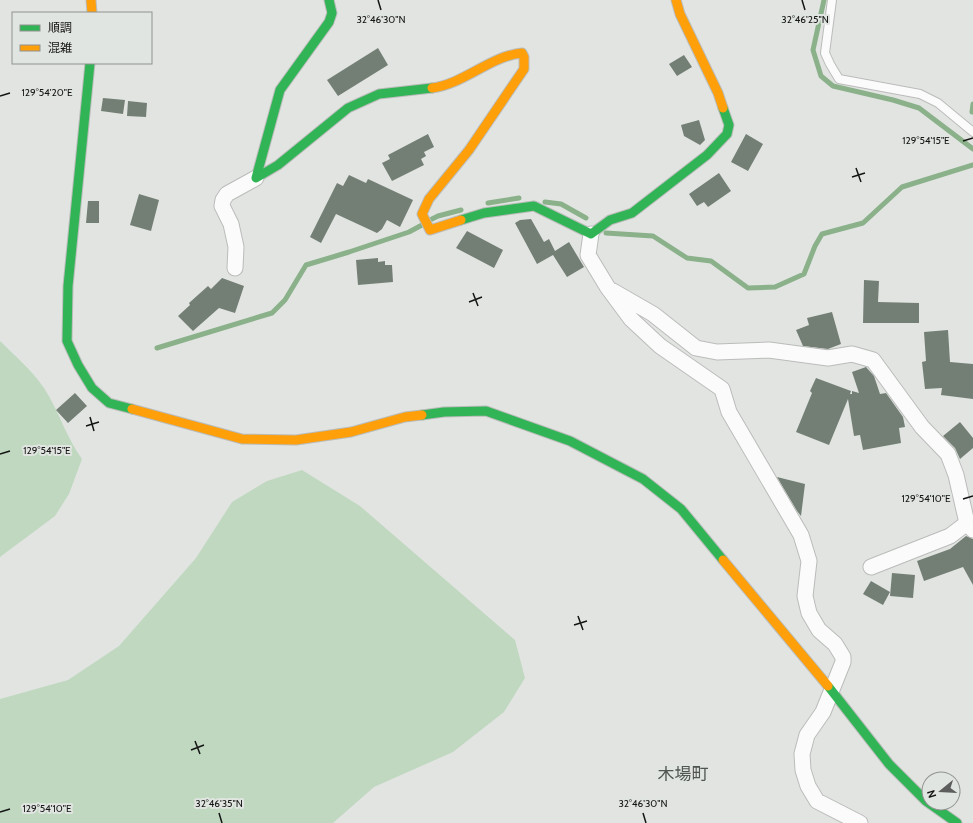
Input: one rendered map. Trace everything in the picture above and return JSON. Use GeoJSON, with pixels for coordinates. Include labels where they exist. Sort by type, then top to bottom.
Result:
{"type":"FeatureCollection","features":[{"type":"Feature","properties":{"kind":"street"},"geometry":{"type":"LineString","coordinates":[[91,0],[92,12]]}},
{"type":"Feature","properties":{"kind":"street"},"geometry":{"type":"LineString","coordinates":[[256,178],[280,90],[329,22],[332,13],[329,0]]}},
{"type":"Feature","properties":{"kind":"street"},"geometry":{"type":"LineString","coordinates":[[676,0],[680,14],[718,93],[729,124],[727,134],[708,155],[632,213],[610,220],[591,234],[588,255],[608,288],[631,319],[660,346],[722,389],[729,412],[801,535],[809,561],[804,596],[809,613],[819,630],[835,644],[843,657],[843,662],[833,692],[823,712],[807,735],[802,754],[803,770],[808,786],[817,801],[860,823]]}},
{"type":"Feature","properties":{"kind":"street"},"geometry":{"type":"LineString","coordinates":[[236,268],[236,247],[230,224],[222,206],[223,200],[227,194],[278,165],[348,108],[379,94],[434,88],[471,75],[510,54],[522,54],[524,57],[524,69],[469,150],[429,199],[422,214],[430,230],[484,213],[534,206],[591,234]]}},
{"type":"Feature","properties":{"kind":"street"},"geometry":{"type":"LineString","coordinates":[[90,64],[68,286],[67,341],[78,365],[92,388],[109,403],[242,439],[296,440],[351,432],[405,417],[444,412],[486,412],[570,441],[643,479],[681,509],[833,692],[889,764],[926,801],[958,823]]}},
{"type":"Feature","properties":{"kind":"street"},"geometry":{"type":"LineString","coordinates":[[608,288],[653,314],[696,348],[717,352],[769,350],[828,358],[852,354],[873,360],[922,427],[948,454],[956,475],[961,502],[970,526],[950,536],[871,567]]}},
{"type":"Feature","properties":{"kind":"lane"},"geometry":{"type":"LineString","coordinates":[[832,0],[825,53],[839,79],[920,94],[938,103],[973,132]]}},
{"type":"Feature","properties":{"kind":"green space"},"geometry":{"type":"Polygon","coordinates":[[[0,341],[29,369],[44,388],[71,442],[82,459],[69,494],[55,516],[0,557],[0,341]]]}},
{"type":"Feature","properties":{"kind":"green space"},"geometry":{"type":"Polygon","coordinates":[[[302,470],[360,506],[515,640],[525,678],[504,712],[453,752],[374,787],[333,823],[0,823],[0,699],[68,680],[119,646],[196,558],[232,502],[267,481],[302,470]]]}},
{"type":"Feature","properties":{"kind":"building"},"geometry":{"type":"Polygon","coordinates":[[[378,48],[388,65],[338,96],[327,80],[378,48]]]}},
{"type":"Feature","properties":{"kind":"building"},"geometry":{"type":"Polygon","coordinates":[[[684,55],[692,67],[677,76],[669,64],[684,55]]]}},
{"type":"Feature","properties":{"kind":"building"},"geometry":{"type":"Polygon","coordinates":[[[103,98],[125,100],[123,114],[101,111],[103,98]]]}},
{"type":"Feature","properties":{"kind":"building"},"geometry":{"type":"Polygon","coordinates":[[[128,101],[147,103],[146,117],[127,116],[128,101]]]}},
{"type":"Feature","properties":{"kind":"building"},"geometry":{"type":"Polygon","coordinates":[[[699,120],[705,140],[700,145],[684,136],[681,125],[699,120]]]}},
{"type":"Feature","properties":{"kind":"building"},"geometry":{"type":"Polygon","coordinates":[[[428,134],[434,147],[424,152],[426,156],[421,159],[424,165],[392,181],[382,163],[390,159],[388,155],[428,134]]]}},
{"type":"Feature","properties":{"kind":"building"},"geometry":{"type":"Polygon","coordinates":[[[746,134],[763,144],[748,171],[731,162],[746,134]]]}},
{"type":"Feature","properties":{"kind":"building"},"geometry":{"type":"Polygon","coordinates":[[[719,173],[731,191],[708,207],[704,202],[697,206],[689,194],[719,173]]]}},
{"type":"Feature","properties":{"kind":"building"},"geometry":{"type":"Polygon","coordinates":[[[349,175],[366,183],[368,179],[413,200],[400,227],[387,220],[382,229],[377,233],[336,214],[321,243],[310,237],[337,183],[343,186],[349,175]]]}},
{"type":"Feature","properties":{"kind":"building"},"geometry":{"type":"Polygon","coordinates":[[[139,194],[159,200],[151,231],[130,225],[139,194]]]}},
{"type":"Feature","properties":{"kind":"building"},"geometry":{"type":"Polygon","coordinates":[[[88,201],[99,201],[99,223],[86,223],[88,201]]]}},
{"type":"Feature","properties":{"kind":"building"},"geometry":{"type":"Polygon","coordinates":[[[531,219],[544,242],[549,239],[555,251],[569,242],[584,267],[567,277],[553,255],[537,264],[515,223],[520,220],[531,219]]]}},
{"type":"Feature","properties":{"kind":"building"},"geometry":{"type":"Polygon","coordinates":[[[467,231],[503,250],[494,268],[456,248],[467,231]]]}},
{"type":"Feature","properties":{"kind":"building"},"geometry":{"type":"Polygon","coordinates":[[[378,258],[378,262],[385,261],[385,265],[392,265],[393,282],[358,285],[356,260],[378,258]]]}},
{"type":"Feature","properties":{"kind":"building"},"geometry":{"type":"Polygon","coordinates":[[[222,278],[244,286],[235,313],[219,308],[193,331],[178,316],[190,305],[189,303],[208,286],[211,289],[222,278]]]}},
{"type":"Feature","properties":{"kind":"building"},"geometry":{"type":"Polygon","coordinates":[[[864,280],[879,281],[878,302],[919,303],[919,323],[863,323],[864,280]]]}},
{"type":"Feature","properties":{"kind":"building"},"geometry":{"type":"Polygon","coordinates":[[[832,312],[841,344],[828,349],[803,346],[796,330],[809,325],[807,318],[832,312]]]}},
{"type":"Feature","properties":{"kind":"building"},"geometry":{"type":"Polygon","coordinates":[[[948,330],[950,362],[973,364],[973,399],[941,395],[942,388],[925,389],[922,362],[926,361],[924,332],[948,330]]]}},
{"type":"Feature","properties":{"kind":"building"},"geometry":{"type":"Polygon","coordinates":[[[866,367],[874,376],[880,394],[886,393],[903,417],[905,427],[899,428],[901,443],[863,450],[860,435],[854,436],[848,399],[829,445],[796,432],[812,393],[810,391],[816,378],[851,391],[850,394],[852,394],[852,391],[859,393],[852,372],[866,367]]]}},
{"type":"Feature","properties":{"kind":"building"},"geometry":{"type":"Polygon","coordinates":[[[75,393],[87,406],[68,423],[56,410],[75,393]]]}},
{"type":"Feature","properties":{"kind":"building"},"geometry":{"type":"Polygon","coordinates":[[[960,422],[973,438],[973,448],[960,459],[955,448],[943,436],[960,422]]]}},
{"type":"Feature","properties":{"kind":"building"},"geometry":{"type":"Polygon","coordinates":[[[777,477],[805,484],[801,516],[797,511],[777,477]]]}},
{"type":"Feature","properties":{"kind":"building"},"geometry":{"type":"Polygon","coordinates":[[[966,536],[973,539],[973,585],[963,567],[924,581],[917,561],[950,549],[966,536]]]}},
{"type":"Feature","properties":{"kind":"building"},"geometry":{"type":"Polygon","coordinates":[[[892,573],[915,575],[913,598],[890,596],[892,573]]]}},
{"type":"Feature","properties":{"kind":"building"},"geometry":{"type":"Polygon","coordinates":[[[871,581],[890,592],[883,605],[863,594],[871,581]]]}},
{"type":"Feature","properties":{"kind":"waterway"},"geometry":{"type":"LineString","coordinates":[[824,0],[813,50],[821,76],[833,86],[893,100],[919,108],[973,149]]}},
{"type":"Feature","properties":{"kind":"waterway"},"geometry":{"type":"LineString","coordinates":[[972,112],[973,104]]}},
{"type":"Feature","properties":{"kind":"waterway"},"geometry":{"type":"LineString","coordinates":[[606,233],[653,236],[687,258],[711,261],[748,288],[775,287],[804,274],[815,246],[822,234],[863,223],[902,187],[973,165]]}},
{"type":"Feature","properties":{"kind":"waterway"},"geometry":{"type":"LineString","coordinates":[[488,203],[519,198]]}},
{"type":"Feature","properties":{"kind":"waterway"},"geometry":{"type":"LineString","coordinates":[[545,202],[561,204],[586,218]]}},
{"type":"Feature","properties":{"kind":"waterway"},"geometry":{"type":"LineString","coordinates":[[430,220],[438,216],[461,210]]}},
{"type":"Feature","properties":{"kind":"waterway"},"geometry":{"type":"LineString","coordinates":[[157,348],[272,313],[285,300],[306,265],[409,232],[422,225]]}},
{"type":"Feature","properties":{"kind":"traffic: fast"},"geometry":{"type":"LineString","coordinates":[[329,0],[332,13],[329,22],[280,90],[256,178],[278,165],[348,108],[379,94],[432,88]]}},
{"type":"Feature","properties":{"kind":"traffic: fast"},"geometry":{"type":"LineString","coordinates":[[90,64],[68,286],[67,341],[78,365],[92,388],[109,403],[132,409]]}},
{"type":"Feature","properties":{"kind":"traffic: fast"},"geometry":{"type":"LineString","coordinates":[[461,220],[484,213],[534,206],[591,234],[610,220],[632,213],[707,155],[727,134],[729,125],[723,108]]}},
{"type":"Feature","properties":{"kind":"traffic: fast"},"geometry":{"type":"LineString","coordinates":[[422,415],[444,412],[486,411],[570,441],[643,479],[681,509],[723,560]]}},
{"type":"Feature","properties":{"kind":"traffic: fast"},"geometry":{"type":"LineString","coordinates":[[828,686],[889,764],[926,801],[957,823]]}},
{"type":"Feature","properties":{"kind":"traffic: slow"},"geometry":{"type":"LineString","coordinates":[[91,0],[92,12]]}},
{"type":"Feature","properties":{"kind":"traffic: slow"},"geometry":{"type":"LineString","coordinates":[[676,0],[680,14],[718,93],[723,108]]}},
{"type":"Feature","properties":{"kind":"traffic: slow"},"geometry":{"type":"LineString","coordinates":[[432,88],[455,81],[488,64],[510,55],[522,53],[524,57],[524,69],[469,150],[429,199],[422,214],[430,230],[461,220]]}},
{"type":"Feature","properties":{"kind":"traffic: slow"},"geometry":{"type":"LineString","coordinates":[[132,409],[242,439],[296,440],[351,432],[405,417],[422,415]]}},
{"type":"Feature","properties":{"kind":"traffic: slow"},"geometry":{"type":"LineString","coordinates":[[723,560],[828,686]]}},
{"type":"Feature","properties":{"kind":"district","name":"木場町"},"geometry":{"type":"Point","coordinates":[683,774]}}]}
